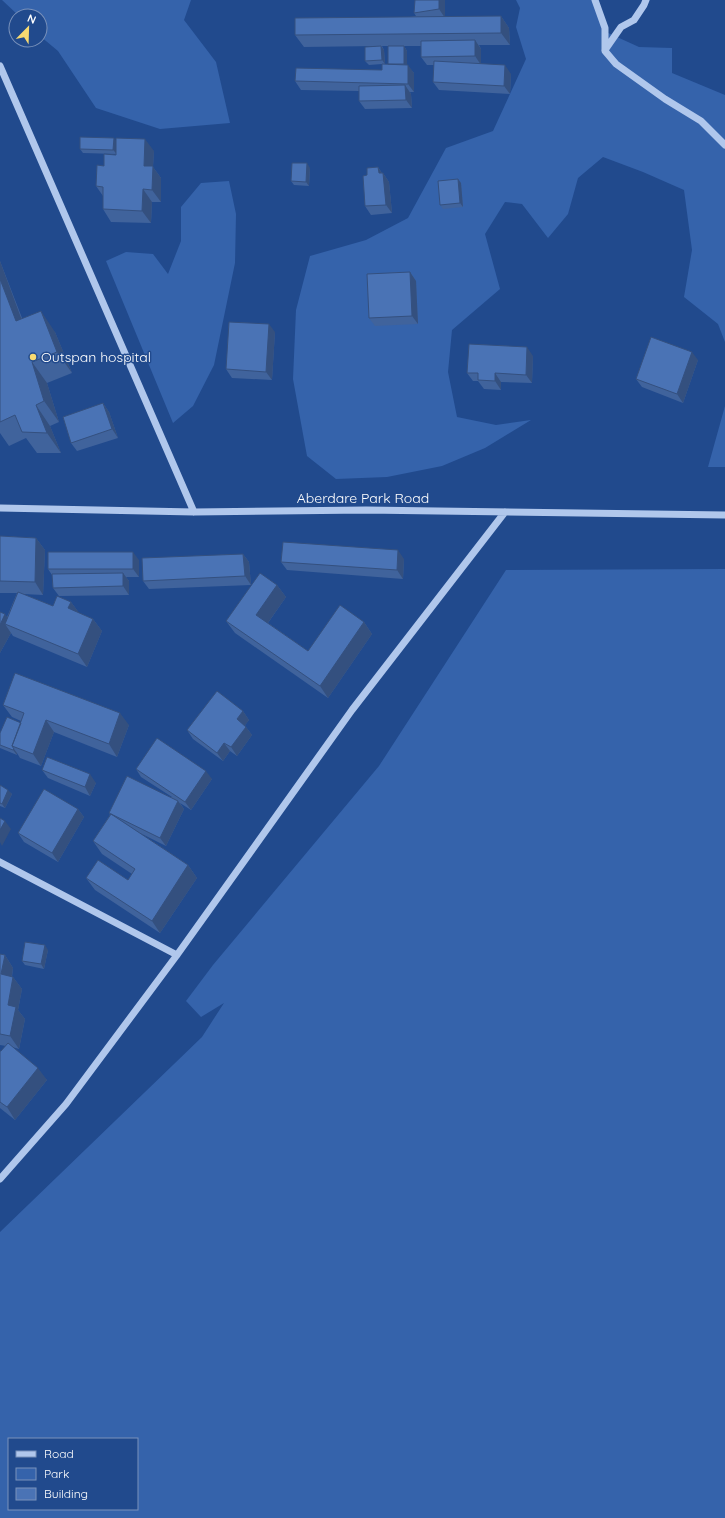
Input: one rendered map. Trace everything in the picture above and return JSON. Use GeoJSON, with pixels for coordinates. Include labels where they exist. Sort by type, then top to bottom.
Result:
{"type":"FeatureCollection","features":[{"type":"Feature","properties":{"kind":"street"},"geometry":{"type":"LineString","coordinates":[[595,0],[605,28],[605,51],[616,64],[665,99],[701,121],[725,145]]}},
{"type":"Feature","properties":{"kind":"street"},"geometry":{"type":"LineString","coordinates":[[605,51],[621,26],[634,20],[646,0]]}},
{"type":"Feature","properties":{"kind":"street"},"geometry":{"type":"LineString","coordinates":[[0,66],[194,512]]}},
{"type":"Feature","properties":{"kind":"street","name":"Aberdare Park Road"},"geometry":{"type":"LineString","coordinates":[[0,508],[194,512],[366,510],[725,515]]}},
{"type":"Feature","properties":{"kind":"street"},"geometry":{"type":"LineString","coordinates":[[0,1179],[66,1104],[177,955],[352,710],[505,512]]}},
{"type":"Feature","properties":{"kind":"street"},"geometry":{"type":"LineString","coordinates":[[0,862],[177,955]]}},
{"type":"Feature","properties":{"kind":"green space"},"geometry":{"type":"Polygon","coordinates":[[[2,0],[191,0],[184,20],[216,62],[230,123],[160,129],[96,108],[58,51],[48,43],[48,8],[10,8],[2,0]]]}},
{"type":"Feature","properties":{"kind":"green space"},"geometry":{"type":"Polygon","coordinates":[[[516,0],[595,0],[606,32],[639,47],[672,48],[672,73],[725,95],[725,342],[718,324],[684,297],[692,250],[684,190],[643,172],[603,157],[578,178],[568,214],[548,238],[522,204],[505,202],[485,234],[500,289],[452,330],[448,372],[457,417],[496,425],[531,420],[485,448],[442,466],[387,477],[336,479],[307,456],[293,379],[296,310],[310,256],[366,240],[408,218],[446,148],[493,131],[526,59],[516,27],[520,8],[516,0]]]}},
{"type":"Feature","properties":{"kind":"green space"},"geometry":{"type":"Polygon","coordinates":[[[229,181],[236,214],[235,263],[214,365],[193,406],[173,423],[106,261],[126,252],[153,254],[168,274],[181,241],[181,207],[201,183],[229,181]]]}},
{"type":"Feature","properties":{"kind":"green space"},"geometry":{"type":"Polygon","coordinates":[[[725,406],[725,467],[708,467],[725,406]]]}},
{"type":"Feature","properties":{"kind":"green space"},"geometry":{"type":"Polygon","coordinates":[[[725,569],[725,1518],[0,1518],[0,1232],[202,1037],[224,1003],[201,1017],[186,1001],[213,965],[379,766],[506,570],[725,569]]]}},
{"type":"Feature","properties":{"kind":"building"},"geometry":{"type":"Polygon","coordinates":[[[415,0],[439,0],[439,9],[414,13],[415,0]]]}},
{"type":"Feature","properties":{"kind":"building"},"geometry":{"type":"Polygon","coordinates":[[[501,16],[501,33],[295,35],[295,18],[501,16]]]}},
{"type":"Feature","properties":{"kind":"building"},"geometry":{"type":"Polygon","coordinates":[[[475,40],[475,56],[421,57],[421,41],[475,40]]]}},
{"type":"Feature","properties":{"kind":"building"},"geometry":{"type":"Polygon","coordinates":[[[381,46],[382,60],[365,61],[365,47],[381,46]]]}},
{"type":"Feature","properties":{"kind":"building"},"geometry":{"type":"Polygon","coordinates":[[[388,46],[404,46],[404,64],[388,64],[388,46]]]}},
{"type":"Feature","properties":{"kind":"building"},"geometry":{"type":"Polygon","coordinates":[[[434,61],[505,65],[504,86],[433,82],[434,61]]]}},
{"type":"Feature","properties":{"kind":"building"},"geometry":{"type":"Polygon","coordinates":[[[382,64],[408,65],[408,84],[295,81],[296,68],[382,70],[382,64]]]}},
{"type":"Feature","properties":{"kind":"building"},"geometry":{"type":"Polygon","coordinates":[[[405,85],[406,100],[359,101],[359,86],[405,85]]]}},
{"type":"Feature","properties":{"kind":"building"},"geometry":{"type":"Polygon","coordinates":[[[80,137],[114,138],[113,150],[80,149],[80,137]]]}},
{"type":"Feature","properties":{"kind":"building"},"geometry":{"type":"Polygon","coordinates":[[[116,138],[145,139],[144,166],[153,166],[152,190],[143,189],[142,211],[103,209],[103,187],[96,186],[97,165],[104,166],[104,154],[116,155],[116,138]]]}},
{"type":"Feature","properties":{"kind":"building"},"geometry":{"type":"Polygon","coordinates":[[[292,163],[307,163],[306,182],[291,181],[292,163]]]}},
{"type":"Feature","properties":{"kind":"building"},"geometry":{"type":"Polygon","coordinates":[[[378,167],[379,173],[383,173],[386,205],[365,206],[363,176],[367,175],[367,168],[378,167]]]}},
{"type":"Feature","properties":{"kind":"building"},"geometry":{"type":"Polygon","coordinates":[[[458,179],[460,203],[440,205],[438,181],[458,179]]]}},
{"type":"Feature","properties":{"kind":"building"},"geometry":{"type":"Polygon","coordinates":[[[410,272],[412,316],[369,318],[367,274],[410,272]]]}},
{"type":"Feature","properties":{"kind":"building","name":"Outspan hospital"},"geometry":{"type":"Polygon","coordinates":[[[0,279],[16,321],[41,311],[57,352],[32,362],[44,401],[36,405],[47,433],[22,432],[15,415],[0,422],[0,279]]]}},
{"type":"Feature","properties":{"kind":"building"},"geometry":{"type":"Polygon","coordinates":[[[229,322],[269,324],[266,372],[226,369],[229,322]]]}},
{"type":"Feature","properties":{"kind":"building"},"geometry":{"type":"Polygon","coordinates":[[[651,337],[692,352],[677,394],[636,379],[651,337]]]}},
{"type":"Feature","properties":{"kind":"building"},"geometry":{"type":"Polygon","coordinates":[[[469,344],[527,347],[526,375],[495,373],[495,381],[478,380],[478,373],[467,373],[469,344]]]}},
{"type":"Feature","properties":{"kind":"building"},"geometry":{"type":"Polygon","coordinates":[[[103,403],[112,429],[71,443],[63,417],[103,403]]]}},
{"type":"Feature","properties":{"kind":"building"},"geometry":{"type":"Polygon","coordinates":[[[0,536],[36,538],[35,582],[0,581],[0,536]]]}},
{"type":"Feature","properties":{"kind":"building"},"geometry":{"type":"Polygon","coordinates":[[[283,542],[398,550],[397,570],[281,562],[283,542]]]}},
{"type":"Feature","properties":{"kind":"building"},"geometry":{"type":"Polygon","coordinates":[[[48,552],[133,552],[133,569],[48,569],[48,552]]]}},
{"type":"Feature","properties":{"kind":"building"},"geometry":{"type":"Polygon","coordinates":[[[243,554],[245,576],[143,581],[142,558],[243,554]]]}},
{"type":"Feature","properties":{"kind":"building"},"geometry":{"type":"Polygon","coordinates":[[[123,573],[123,586],[53,588],[52,574],[123,573]]]}},
{"type":"Feature","properties":{"kind":"building"},"geometry":{"type":"Polygon","coordinates":[[[260,573],[277,585],[256,615],[308,651],[340,605],[364,622],[320,686],[226,621],[260,573]]]}},
{"type":"Feature","properties":{"kind":"building"},"geometry":{"type":"Polygon","coordinates":[[[18,592],[53,606],[57,596],[71,602],[68,608],[93,619],[78,654],[5,624],[18,592]]]}},
{"type":"Feature","properties":{"kind":"building"},"geometry":{"type":"Polygon","coordinates":[[[0,612],[5,614],[0,625],[0,612]]]}},
{"type":"Feature","properties":{"kind":"building"},"geometry":{"type":"Polygon","coordinates":[[[15,673],[120,713],[109,744],[46,720],[33,754],[12,746],[24,713],[3,705],[15,673]]]}},
{"type":"Feature","properties":{"kind":"building"},"geometry":{"type":"Polygon","coordinates":[[[217,691],[243,711],[237,719],[246,727],[231,747],[224,743],[217,753],[187,730],[217,691]]]}},
{"type":"Feature","properties":{"kind":"building"},"geometry":{"type":"Polygon","coordinates":[[[7,717],[21,723],[12,746],[14,749],[13,750],[0,745],[0,733],[7,717]]]}},
{"type":"Feature","properties":{"kind":"building"},"geometry":{"type":"Polygon","coordinates":[[[157,738],[206,771],[185,802],[136,769],[157,738]]]}},
{"type":"Feature","properties":{"kind":"building"},"geometry":{"type":"Polygon","coordinates":[[[47,757],[90,774],[85,787],[42,770],[47,757]]]}},
{"type":"Feature","properties":{"kind":"building"},"geometry":{"type":"Polygon","coordinates":[[[127,776],[178,801],[160,838],[109,813],[127,776]]]}},
{"type":"Feature","properties":{"kind":"building"},"geometry":{"type":"Polygon","coordinates":[[[0,785],[8,790],[2,804],[0,803],[0,785]]]}},
{"type":"Feature","properties":{"kind":"building"},"geometry":{"type":"Polygon","coordinates":[[[44,789],[78,809],[52,853],[18,833],[44,789]]]}},
{"type":"Feature","properties":{"kind":"building"},"geometry":{"type":"Polygon","coordinates":[[[111,814],[188,865],[152,921],[86,878],[98,860],[128,880],[135,869],[93,841],[111,814]]]}},
{"type":"Feature","properties":{"kind":"building"},"geometry":{"type":"Polygon","coordinates":[[[0,818],[5,821],[0,830],[0,818]]]}},
{"type":"Feature","properties":{"kind":"building"},"geometry":{"type":"Polygon","coordinates":[[[25,942],[45,945],[41,964],[22,961],[25,942]]]}},
{"type":"Feature","properties":{"kind":"building"},"geometry":{"type":"Polygon","coordinates":[[[0,954],[5,955],[1,974],[13,977],[8,1005],[16,1007],[10,1036],[0,1034],[0,954]]]}},
{"type":"Feature","properties":{"kind":"building"},"geometry":{"type":"Polygon","coordinates":[[[8,1043],[38,1068],[7,1107],[0,1102],[0,1051],[8,1043]]]}},
{"type":"Feature","properties":{"kind":"place","name":"Outspan hospital"},"geometry":{"type":"Point","coordinates":[33,357]}}]}
